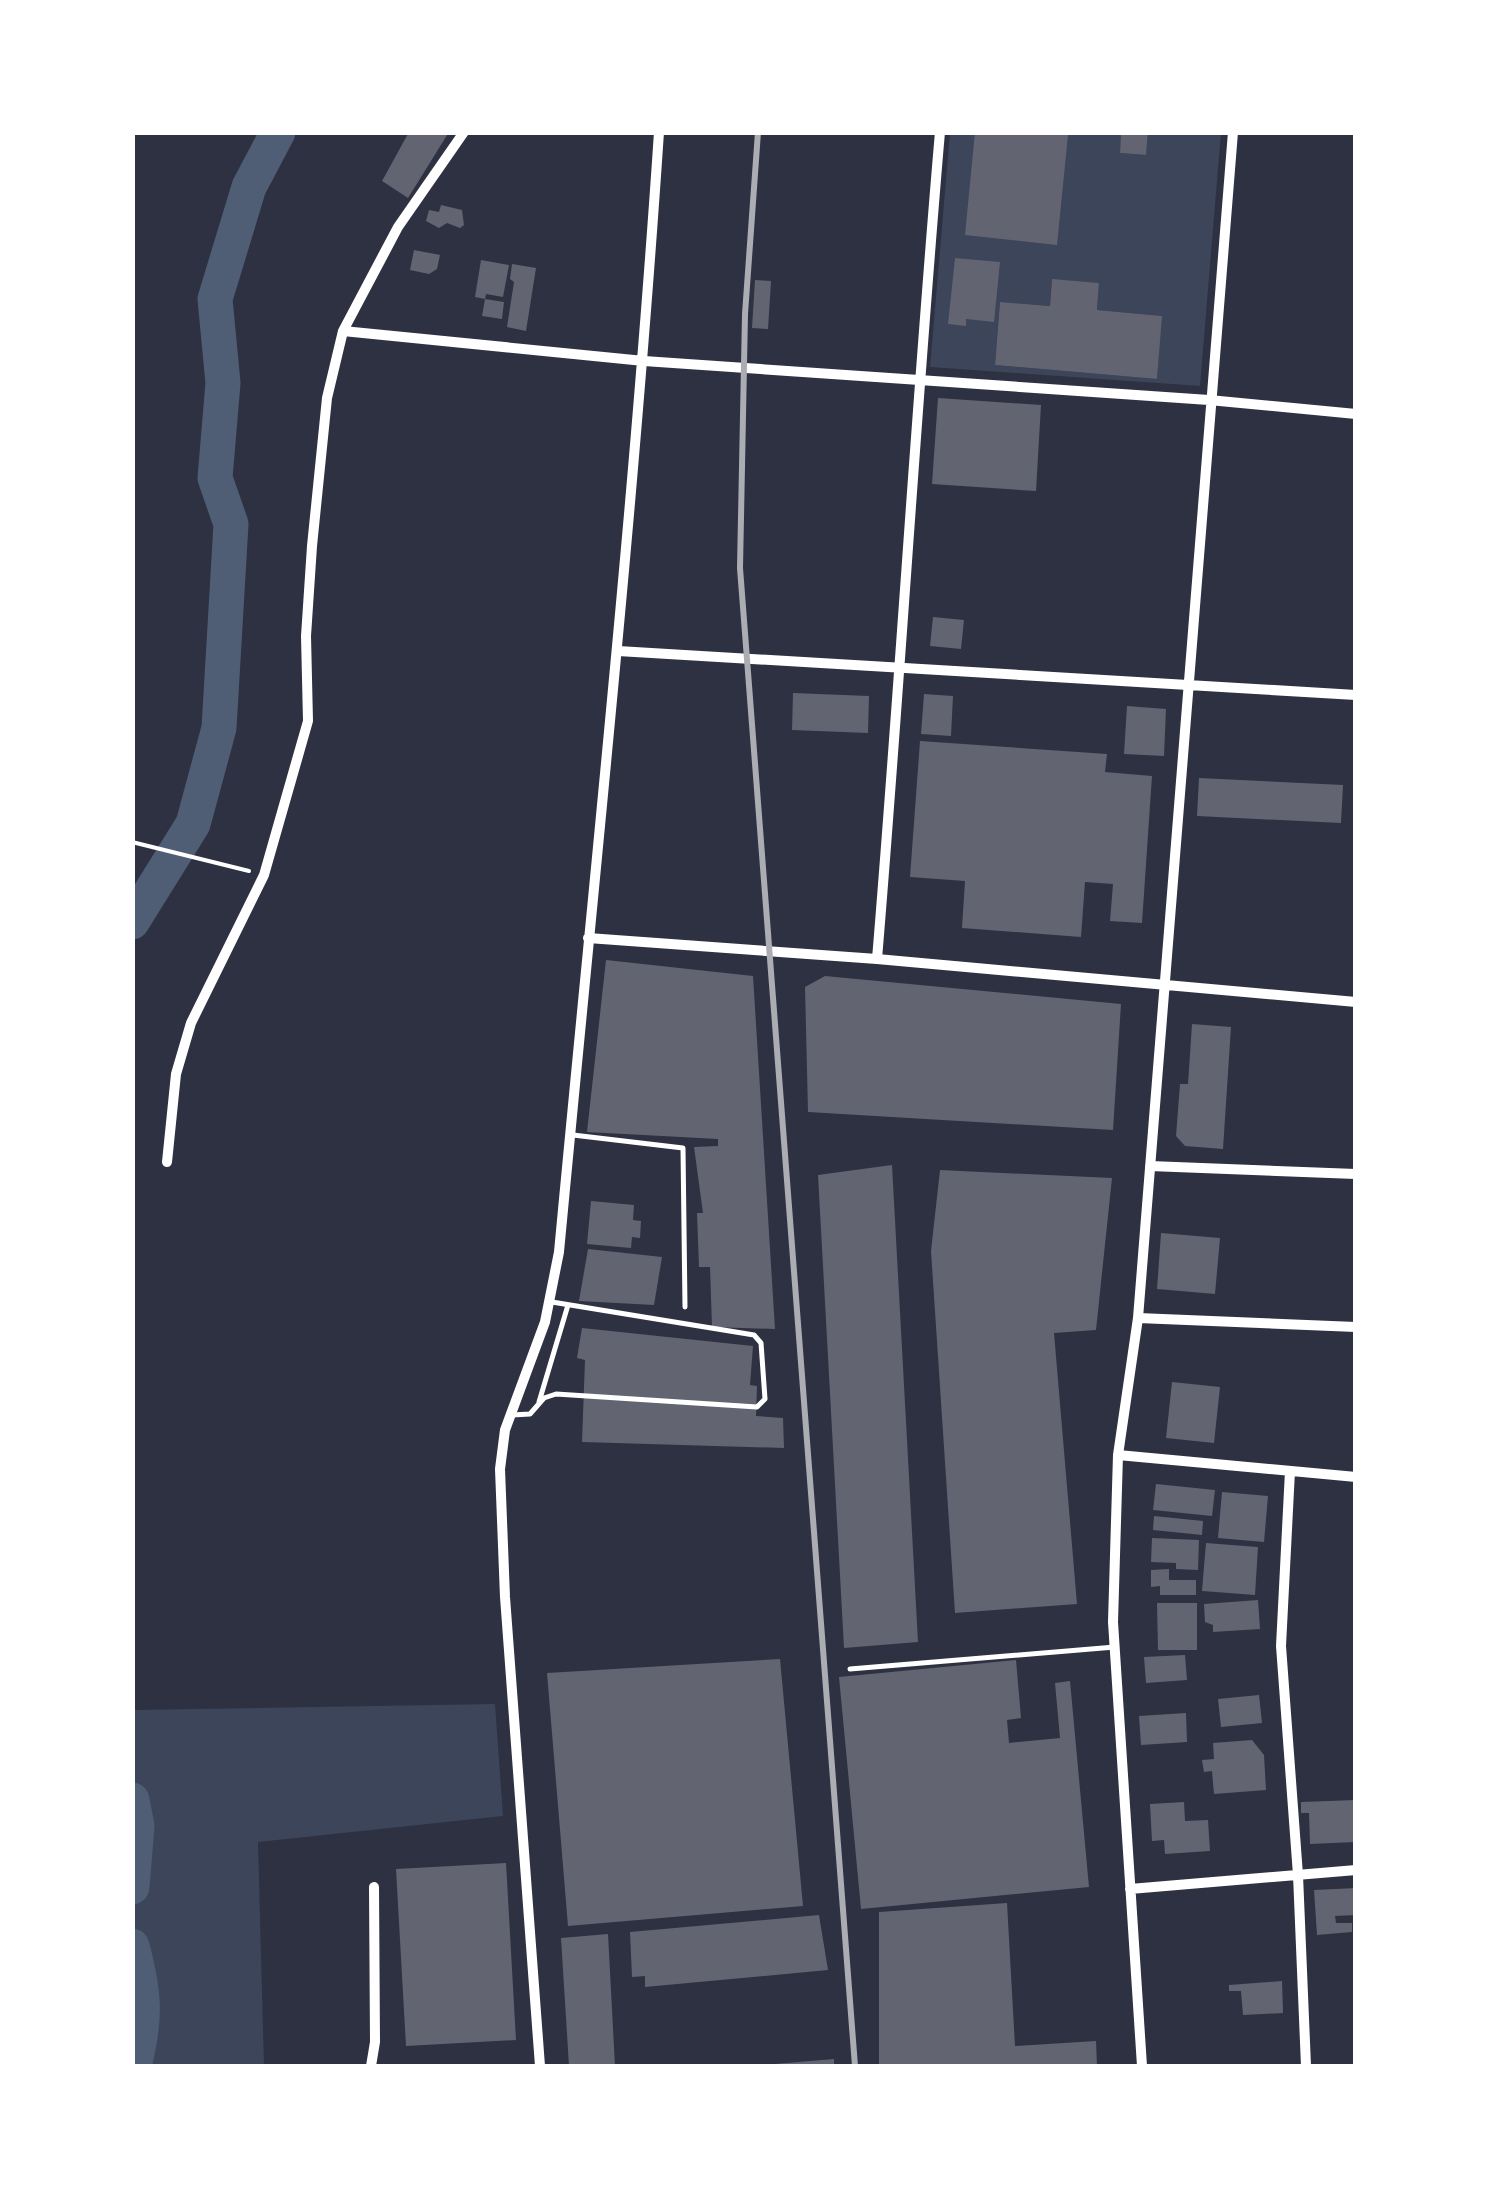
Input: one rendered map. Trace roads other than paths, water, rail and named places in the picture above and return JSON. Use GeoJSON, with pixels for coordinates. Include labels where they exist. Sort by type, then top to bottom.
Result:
{"type":"FeatureCollection","features":[{"type":"Feature","properties":{"kind":"street"},"geometry":{"type":"LineString","coordinates":[[167,1162],[176,1074],[190,1023],[264,875],[308,721],[306,636],[312,546],[327,398],[343,332],[398,227],[464,132]]}},
{"type":"Feature","properties":{"kind":"street"},"geometry":{"type":"LineString","coordinates":[[540,2066],[505,1597],[500,1469],[509,1415],[550,1302],[559,1252],[618,650],[660,132]]}},
{"type":"Feature","properties":{"kind":"street"},"geometry":{"type":"LineString","coordinates":[[877,959],[940,132]]}},
{"type":"Feature","properties":{"kind":"street"},"geometry":{"type":"LineString","coordinates":[[1142,2066],[1114,1647],[1118,1455],[1138,1318],[1233,132]]}},
{"type":"Feature","properties":{"kind":"street"},"geometry":{"type":"LineString","coordinates":[[343,332],[644,361],[1209,400],[1356,414]]}},
{"type":"Feature","properties":{"kind":"street"},"geometry":{"type":"LineString","coordinates":[[618,650],[1356,696]]}},
{"type":"Feature","properties":{"kind":"street"},"geometry":{"type":"LineString","coordinates":[[588,938],[877,959],[1356,1002]]}},
{"type":"Feature","properties":{"kind":"street"},"geometry":{"type":"LineString","coordinates":[[1150,1166],[1356,1174]]}},
{"type":"Feature","properties":{"kind":"street"},"geometry":{"type":"LineString","coordinates":[[1138,1318],[1356,1327]]}},
{"type":"Feature","properties":{"kind":"street"},"geometry":{"type":"LineString","coordinates":[[1118,1455],[1356,1477]]}},
{"type":"Feature","properties":{"kind":"street"},"geometry":{"type":"LineString","coordinates":[[1290,1471],[1281,1646],[1298,1874],[1306,2066]]}},
{"type":"Feature","properties":{"kind":"street"},"geometry":{"type":"LineString","coordinates":[[1130,1888],[1356,1870]]}},
{"type":"Feature","properties":{"kind":"street"},"geometry":{"type":"LineString","coordinates":[[372,2066],[374,1887]]}},
{"type":"Feature","properties":{"kind":"lane"},"geometry":{"type":"LineString","coordinates":[[570,1134],[683,1148],[685,1307]]}},
{"type":"Feature","properties":{"kind":"lane"},"geometry":{"type":"LineString","coordinates":[[538,1404],[556,1394],[757,1407],[765,1400],[761,1342],[754,1335],[550,1302]]}},
{"type":"Feature","properties":{"kind":"lane"},"geometry":{"type":"LineString","coordinates":[[509,1415],[530,1414],[538,1404],[568,1304]]}},
{"type":"Feature","properties":{"kind":"lane"},"geometry":{"type":"LineString","coordinates":[[850,1669],[1114,1647]]}},
{"type":"Feature","properties":{"kind":"waterway"},"geometry":{"type":"LineString","coordinates":[[132,922],[193,824],[219,728],[231,524],[215,478],[223,383],[215,299],[249,187],[278,132]]}},
{"type":"Feature","properties":{"kind":"waterway"},"geometry":{"type":"LineString","coordinates":[[132,1800],[137,1826],[132,1887]]}},
{"type":"Feature","properties":{"kind":"waterway"},"geometry":{"type":"LineString","coordinates":[[132,1946],[142,2006],[134,2066]]}},
{"type":"Feature","properties":{"kind":"railway"},"geometry":{"type":"LineString","coordinates":[[758,132],[745,314],[740,568],[855,2066]]}}]}
